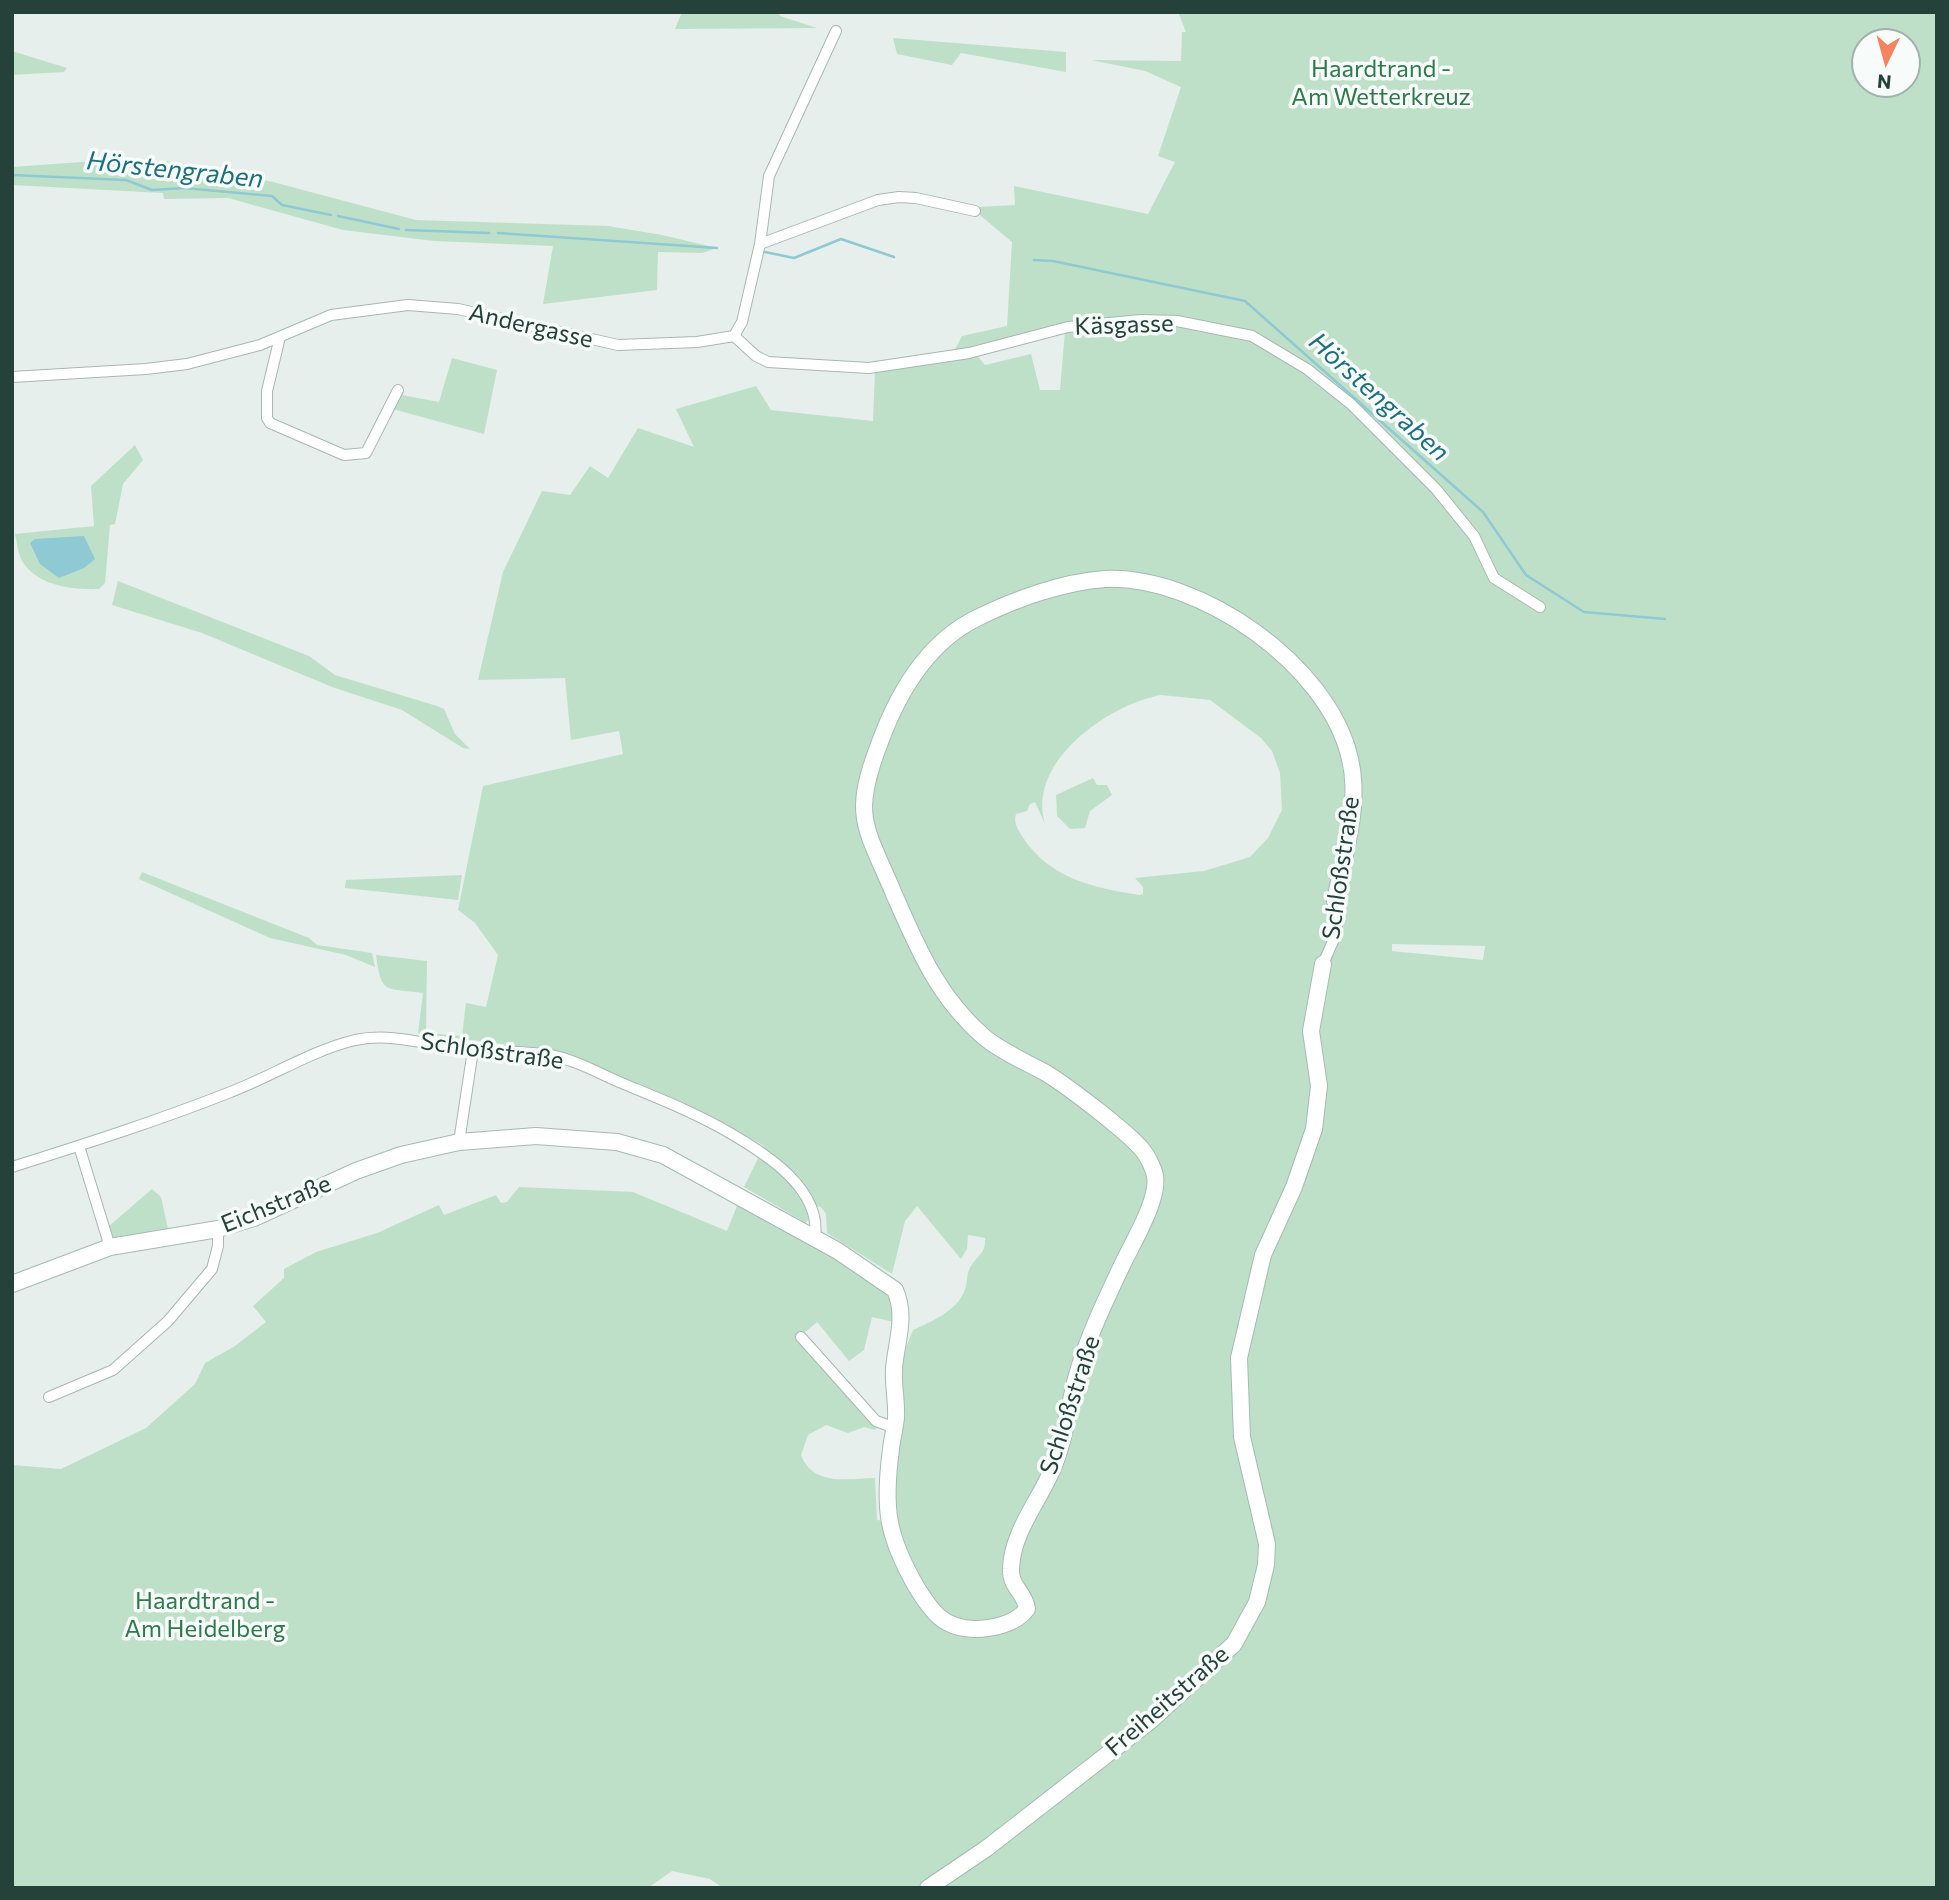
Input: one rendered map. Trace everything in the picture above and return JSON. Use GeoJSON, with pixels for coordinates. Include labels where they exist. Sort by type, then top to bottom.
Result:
{"type":"FeatureCollection","features":[{"type":"Feature","properties":{"kind":"street"},"geometry":{"type":"LineString","coordinates":[[734,336],[742,322],[760,244],[769,176],[836,31]]}},
{"type":"Feature","properties":{"kind":"street"},"geometry":{"type":"LineString","coordinates":[[760,244],[878,200],[916,198],[975,211]]}},
{"type":"Feature","properties":{"kind":"street","name":"Andergasse"},"geometry":{"type":"LineString","coordinates":[[12,377],[164,367],[238,352],[331,314],[408,305],[458,309],[618,345],[698,342],[734,336]]}},
{"type":"Feature","properties":{"kind":"street","name":"Käsgasse"},"geometry":{"type":"LineString","coordinates":[[734,336],[746,348],[768,362],[869,368],[969,352],[1068,327],[1110,322],[1177,321],[1252,336],[1307,369],[1351,404],[1436,489],[1474,536],[1494,578],[1540,607]]}},
{"type":"Feature","properties":{"kind":"street"},"geometry":{"type":"LineString","coordinates":[[280,337],[267,391],[267,418],[306,439],[344,455],[366,453],[398,390]]}},
{"type":"Feature","properties":{"kind":"street","name":"Schloßstraße"},"geometry":{"type":"LineString","coordinates":[[12,1167],[226,1094],[302,1058],[358,1040],[399,1038],[473,1050],[510,1051],[568,1060],[708,1120],[774,1160],[807,1201],[814,1219],[815,1238],[895,1290],[902,1321],[894,1367],[895,1428],[887,1513],[890,1531],[903,1566],[928,1608],[944,1622],[965,1628],[994,1626],[1023,1615],[1027,1609],[1026,1601],[1014,1587],[1011,1576],[1020,1531],[1056,1462],[1078,1370],[1108,1296],[1150,1207],[1156,1178],[1145,1152],[1114,1125],[1052,1077],[988,1040],[952,1003],[919,955],[868,837],[863,813],[865,785],[876,752],[909,678],[967,623],[995,609],[1069,585],[1104,579],[1139,581],[1204,601],[1240,622],[1295,667],[1327,706],[1345,742],[1353,777],[1352,818],[1335,901],[1337,932],[1326,957]]}},
{"type":"Feature","properties":{"kind":"street","name":"Freiheitstraße"},"geometry":{"type":"LineString","coordinates":[[928,1888],[987,1848],[1150,1721],[1234,1644],[1257,1602],[1266,1565],[1267,1544],[1242,1437],[1239,1358],[1263,1255],[1294,1187],[1318,1110],[1319,1086],[1311,1031],[1326,957]]}},
{"type":"Feature","properties":{"kind":"street"},"geometry":{"type":"LineString","coordinates":[[459,1142],[473,1050]]}},
{"type":"Feature","properties":{"kind":"street","name":"Eichstraße"},"geometry":{"type":"LineString","coordinates":[[12,1284],[110,1247],[218,1229],[271,1212],[380,1161],[459,1142],[570,1136],[638,1148],[693,1169],[815,1238]]}},
{"type":"Feature","properties":{"kind":"street"},"geometry":{"type":"LineString","coordinates":[[79,1146],[110,1247]]}},
{"type":"Feature","properties":{"kind":"street"},"geometry":{"type":"LineString","coordinates":[[49,1397],[113,1370],[168,1321],[212,1269],[218,1246],[218,1229]]}},
{"type":"Feature","properties":{"kind":"street"},"geometry":{"type":"LineString","coordinates":[[801,1337],[876,1421],[895,1428]]}},
{"type":"Feature","properties":{"kind":"green space"},"geometry":{"type":"Polygon","coordinates":[[[682,12],[779,12],[780,16],[817,28],[675,29],[682,12]]]}},
{"type":"Feature","properties":{"kind":"green space"},"geometry":{"type":"Polygon","coordinates":[[[1178,12],[1937,12],[1937,1888],[723,1888],[710,1879],[672,1871],[648,1888],[12,1888],[12,1465],[61,1469],[146,1428],[195,1384],[205,1363],[235,1346],[266,1322],[253,1306],[284,1278],[284,1269],[316,1252],[377,1233],[439,1205],[444,1215],[496,1195],[501,1203],[507,1202],[519,1187],[633,1192],[727,1231],[739,1201],[836,1256],[885,1290],[893,1306],[894,1322],[872,1317],[864,1350],[849,1361],[817,1322],[796,1340],[879,1426],[875,1430],[864,1427],[848,1433],[826,1425],[808,1435],[801,1455],[806,1465],[822,1476],[832,1478],[875,1478],[877,1520],[894,1522],[901,1360],[913,1330],[942,1315],[960,1299],[969,1269],[983,1251],[985,1238],[968,1235],[967,1249],[961,1259],[917,1206],[905,1221],[892,1274],[827,1233],[826,1214],[821,1207],[815,1206],[806,1223],[744,1187],[764,1146],[711,1116],[547,1050],[418,1033],[423,993],[393,989],[383,983],[376,955],[427,961],[426,1033],[462,1036],[466,1003],[486,1007],[498,955],[475,923],[458,910],[483,786],[623,754],[619,731],[571,740],[565,678],[478,680],[503,572],[542,491],[570,495],[590,466],[608,478],[638,428],[694,447],[676,409],[756,386],[771,410],[873,421],[875,371],[975,353],[985,365],[1031,354],[1040,390],[1060,390],[1065,331],[1130,317],[953,353],[962,336],[1007,326],[1012,242],[975,211],[977,207],[1015,205],[1014,186],[1148,214],[1175,162],[1158,156],[1181,87],[1145,71],[1091,60],[1181,61],[1182,32],[1186,32],[1178,12]],[[1161,695],[1117,711],[1095,724],[1058,760],[1047,781],[1042,803],[1046,826],[1035,802],[1030,804],[1027,811],[1016,814],[1015,821],[1020,833],[1047,864],[1091,885],[1140,895],[1143,894],[1143,887],[1135,878],[1204,871],[1250,857],[1268,838],[1282,810],[1280,773],[1272,751],[1261,738],[1210,700],[1161,695]],[[1392,944],[1392,951],[1483,960],[1485,946],[1392,944]]]}},
{"type":"Feature","properties":{"kind":"green space"},"geometry":{"type":"Polygon","coordinates":[[[893,38],[1066,52],[1066,72],[961,53],[952,65],[897,54],[893,38]]]}},
{"type":"Feature","properties":{"kind":"green space"},"geometry":{"type":"Polygon","coordinates":[[[12,51],[67,68],[64,72],[12,75],[12,51]]]}},
{"type":"Feature","properties":{"kind":"green space"},"geometry":{"type":"Polygon","coordinates":[[[124,159],[165,162],[164,183],[166,161],[273,182],[416,220],[608,226],[717,248],[702,253],[658,252],[657,290],[543,304],[553,246],[434,241],[343,230],[228,198],[164,199],[163,193],[12,185],[12,167],[124,159]]]}},
{"type":"Feature","properties":{"kind":"green space"},"geometry":{"type":"Polygon","coordinates":[[[452,358],[497,370],[484,434],[389,408],[396,390],[402,395],[439,402],[452,358]]]}},
{"type":"Feature","properties":{"kind":"green space"},"geometry":{"type":"Polygon","coordinates":[[[135,445],[143,460],[123,484],[115,524],[110,525],[105,583],[99,589],[78,589],[56,585],[37,576],[22,561],[15,534],[94,526],[91,486],[135,445]]]}},
{"type":"Feature","properties":{"kind":"green space"},"geometry":{"type":"Polygon","coordinates":[[[118,581],[309,656],[335,675],[444,709],[455,734],[470,749],[463,748],[402,710],[332,687],[202,633],[112,605],[118,581]]]}},
{"type":"Feature","properties":{"kind":"green space"},"geometry":{"type":"Polygon","coordinates":[[[1093,778],[1097,785],[1107,785],[1112,795],[1090,811],[1085,828],[1070,829],[1057,816],[1056,795],[1093,778]]]}},
{"type":"Feature","properties":{"kind":"green space"},"geometry":{"type":"Polygon","coordinates":[[[142,872],[309,938],[317,945],[372,953],[375,967],[346,955],[270,938],[139,879],[142,872]]]}},
{"type":"Feature","properties":{"kind":"green space"},"geometry":{"type":"Polygon","coordinates":[[[462,875],[458,900],[345,888],[346,880],[462,875]]]}},
{"type":"Feature","properties":{"kind":"green space"},"geometry":{"type":"Polygon","coordinates":[[[152,1189],[161,1197],[168,1229],[113,1238],[109,1226],[152,1189]]]}},
{"type":"Feature","properties":{"kind":"water"},"geometry":{"type":"Polygon","coordinates":[[[84,536],[95,559],[84,568],[59,578],[40,564],[30,543],[35,539],[84,536]]]}},
{"type":"Feature","properties":{"kind":"waterway","name":"Hörstengraben"},"geometry":{"type":"LineString","coordinates":[[12,175],[126,180],[152,190],[184,188],[272,196],[282,205],[331,215]]}},
{"type":"Feature","properties":{"kind":"waterway","name":"Hörstengraben"},"geometry":{"type":"LineString","coordinates":[[338,216],[399,229]]}},
{"type":"Feature","properties":{"kind":"waterway","name":"Hörstengraben"},"geometry":{"type":"LineString","coordinates":[[406,230],[489,233]]}},
{"type":"Feature","properties":{"kind":"waterway","name":"Hörstengraben"},"geometry":{"type":"LineString","coordinates":[[498,233],[717,248]]}},
{"type":"Feature","properties":{"kind":"waterway","name":"Hörstengraben"},"geometry":{"type":"LineString","coordinates":[[765,252],[794,258],[841,239],[894,257]]}},
{"type":"Feature","properties":{"kind":"waterway","name":"Hörstengraben"},"geometry":{"type":"LineString","coordinates":[[1034,260],[1053,261],[1245,301],[1483,512],[1526,575],[1584,612],[1665,619]]}},
{"type":"Feature","properties":{"kind":"park label","name":"Haardtrand - Am Wetterkreuz"},"geometry":{"type":"Point","coordinates":[1381,83]}},
{"type":"Feature","properties":{"kind":"park label","name":"Haardtrand - Am Heidelberg"},"geometry":{"type":"Point","coordinates":[205,1615]}}]}
